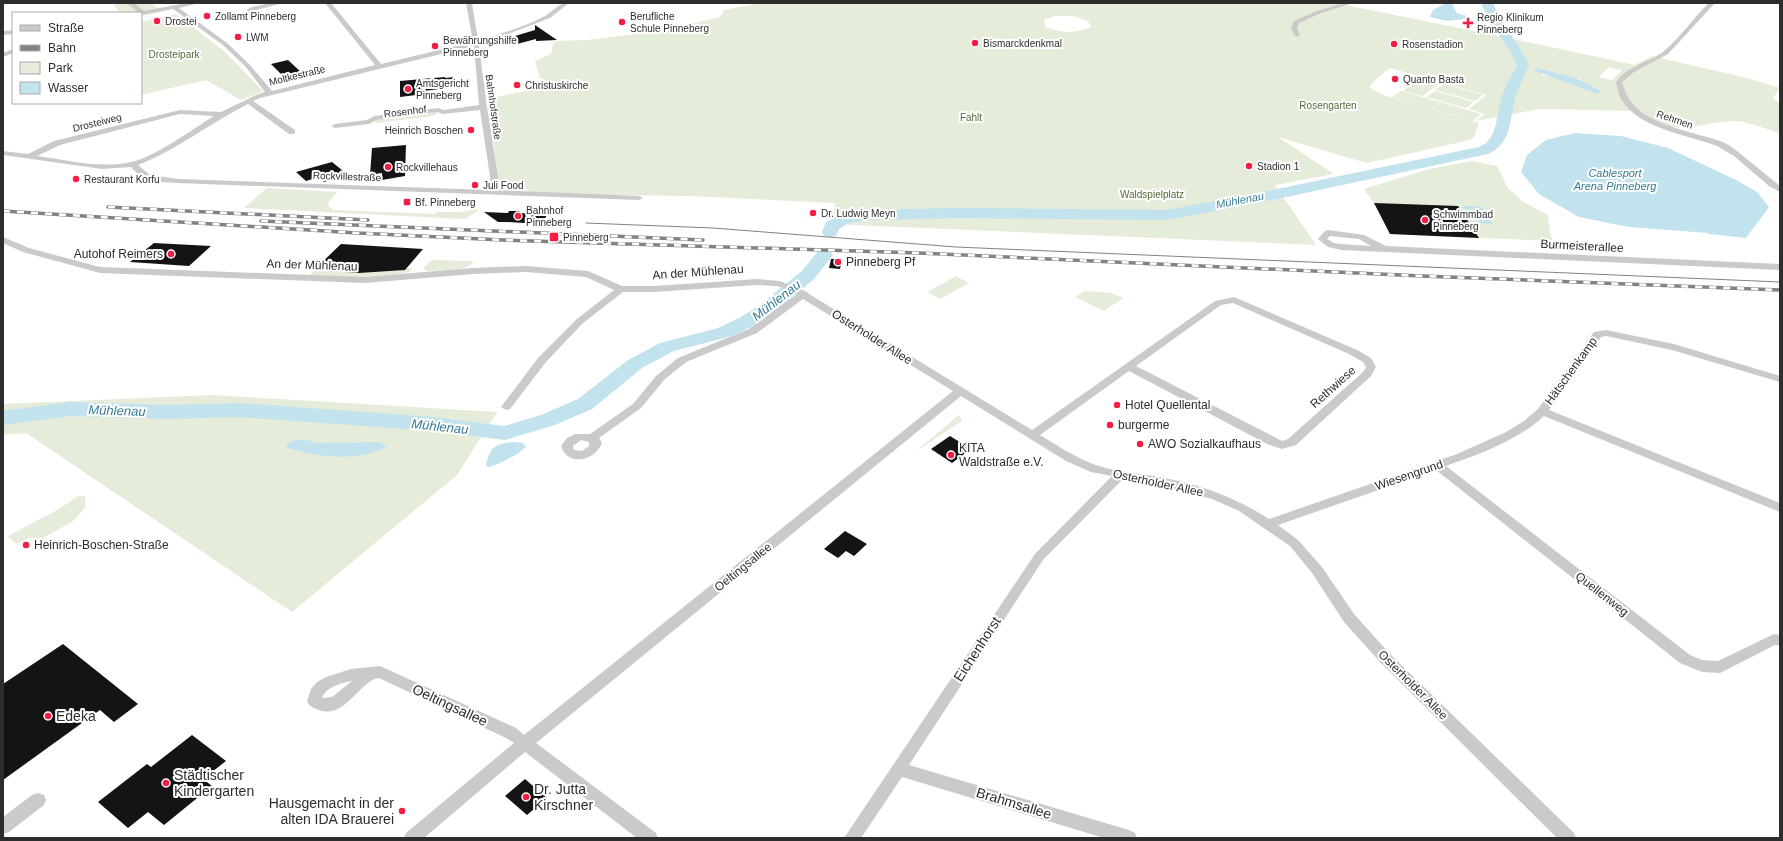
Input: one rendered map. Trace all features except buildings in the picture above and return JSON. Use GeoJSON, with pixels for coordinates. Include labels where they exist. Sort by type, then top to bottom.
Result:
{"type":"FeatureCollection","features":[{"type":"Feature","properties":{"kind":"street"},"geometry":{"type":"LineString","coordinates":[[130,3],[140,12]]}},
{"type":"Feature","properties":{"kind":"street"},"geometry":{"type":"LineString","coordinates":[[142,13],[177,9],[196,3]]}},
{"type":"Feature","properties":{"kind":"street"},"geometry":{"type":"LineString","coordinates":[[250,10],[280,3]]}},
{"type":"Feature","properties":{"kind":"street"},"geometry":{"type":"LineString","coordinates":[[330,3],[378,66]]}},
{"type":"Feature","properties":{"kind":"street"},"geometry":{"type":"LineString","coordinates":[[469,3],[475,41],[480,43]]}},
{"type":"Feature","properties":{"kind":"street","name":"Moltkestraße"},"geometry":{"type":"LineString","coordinates":[[3,153],[28,158],[102,167],[133,164],[160,153],[222,114],[269,92],[468,44],[480,43],[548,17],[566,3]]}},
{"type":"Feature","properties":{"kind":"street"},"geometry":{"type":"LineString","coordinates":[[1297,35],[1294,28],[1296,22],[1319,12],[1350,3]]}},
{"type":"Feature","properties":{"kind":"street","name":"Rehmen"},"geometry":{"type":"LineString","coordinates":[[1712,3],[1678,40],[1659,57],[1634,68],[1623,76],[1619,82],[1621,91],[1631,108],[1650,121],[1720,144],[1748,162],[1771,185],[1780,190]]}},
{"type":"Feature","properties":{"kind":"street"},"geometry":{"type":"LineString","coordinates":[[177,9],[225,44],[247,65],[269,92]]}},
{"type":"Feature","properties":{"kind":"street","name":"Bahnhofstraße"},"geometry":{"type":"LineString","coordinates":[[480,43],[476,50],[495,183],[493,193]]}},
{"type":"Feature","properties":{"kind":"street"},"geometry":{"type":"LineString","coordinates":[[248,101],[292,132]]}},
{"type":"Feature","properties":{"kind":"street","name":"Rosenhof"},"geometry":{"type":"LineString","coordinates":[[336,126],[369,122],[373,125],[438,117],[443,112],[483,107]]}},
{"type":"Feature","properties":{"kind":"street","name":"Drosteiweg"},"geometry":{"type":"LineString","coordinates":[[28,158],[58,143],[180,112],[222,114]]}},
{"type":"Feature","properties":{"kind":"street","name":"Rockvillestraße"},"geometry":{"type":"LineString","coordinates":[[133,164],[142,175],[165,180],[639,198]]}},
{"type":"Feature","properties":{"kind":"street","name":"Burmeisterallee"},"geometry":{"type":"LineString","coordinates":[[1384,249],[1361,237],[1328,232],[1322,239],[1331,245],[1340,247],[1384,249],[1780,267]]}},
{"type":"Feature","properties":{"kind":"street","name":"An der Mühlenau"},"geometry":{"type":"LineString","coordinates":[[3,240],[26,250],[100,270],[365,280],[473,271],[526,269],[588,274],[621,289],[654,289],[742,282],[778,283]]}},
{"type":"Feature","properties":{"kind":"street","name":"Osterholder Allee"},"geometry":{"type":"LineString","coordinates":[[778,283],[802,294],[1070,458],[1095,469],[1120,475],[1162,481],[1216,496],[1243,508],[1268,524],[1298,549],[1317,570],[1349,618],[1385,658],[1568,838]]}},
{"type":"Feature","properties":{"kind":"street"},"geometry":{"type":"LineString","coordinates":[[506,407],[542,360],[580,321],[621,289]]}},
{"type":"Feature","properties":{"kind":"street"},"geometry":{"type":"LineString","coordinates":[[592,438],[637,406],[660,378],[682,360],[696,352],[727,342],[753,331],[802,294]]}},
{"type":"Feature","properties":{"kind":"street","name":"Rethwiese"},"geometry":{"type":"LineString","coordinates":[[1032,435],[1218,303],[1234,300],[1242,302],[1353,352],[1367,360],[1371,367],[1367,374],[1292,442],[1282,445],[1271,441],[1129,367]]}},
{"type":"Feature","properties":{"kind":"street","name":"Hätschenkamp"},"geometry":{"type":"LineString","coordinates":[[1780,379],[1674,347],[1606,333],[1598,334],[1542,411],[1780,508]]}},
{"type":"Feature","properties":{"kind":"street","name":"Oeltingsallee"},"geometry":{"type":"LineString","coordinates":[[412,838],[525,743],[960,391]]}},
{"type":"Feature","properties":{"kind":"street","name":"Wiesengrund"},"geometry":{"type":"LineString","coordinates":[[1268,524],[1461,457],[1508,436],[1528,424],[1542,411]]}},
{"type":"Feature","properties":{"kind":"street","name":"Quellenweg"},"geometry":{"type":"LineString","coordinates":[[1437,465],[1685,659],[1698,666],[1711,668],[1720,667],[1774,639],[1780,640]]}},
{"type":"Feature","properties":{"kind":"street","name":"Eichenhorst"},"geometry":{"type":"LineString","coordinates":[[852,838],[1039,557],[1120,475]]}},
{"type":"Feature","properties":{"kind":"street","name":"Oeltingsallee"},"geometry":{"type":"LineString","coordinates":[[372,673],[380,672],[511,733],[525,743]]}},
{"type":"Feature","properties":{"kind":"street"},"geometry":{"type":"LineString","coordinates":[[525,743],[650,838]]}},
{"type":"Feature","properties":{"kind":"street","name":"Brahmsallee"},"geometry":{"type":"LineString","coordinates":[[899,769],[1129,838]]}},
{"type":"Feature","properties":{"kind":"street"},"geometry":{"type":"LineString","coordinates":[[3,828],[38,800]]}},
{"type":"Feature","properties":{"kind":"green space"},"geometry":{"type":"Polygon","coordinates":[[[113,3],[153,4],[155,7],[162,8],[165,11],[142,16],[142,12],[118,12],[113,3]]]}},
{"type":"Feature","properties":{"kind":"green space","name":"Fahlt"},"geometry":{"type":"Polygon","coordinates":[[[761,3],[1335,3],[1635,65],[1652,56],[1747,78],[1780,88],[1773,98],[1780,104],[1780,133],[1738,121],[1677,127],[1666,125],[1654,120],[1641,111],[1539,109],[1476,121],[1485,114],[1469,109],[1486,95],[1390,68],[1376,79],[1369,87],[1383,95],[1479,123],[1474,137],[1470,140],[1367,163],[1278,137],[1334,174],[1275,185],[1316,245],[830,224],[836,203],[688,196],[536,194],[526,189],[518,189],[521,182],[497,181],[490,98],[543,88],[535,61],[551,54],[553,44],[557,41],[587,40],[661,31],[720,17],[724,10],[761,3]],[[1055,16],[1044,20],[1045,27],[1057,31],[1074,32],[1091,27],[1088,21],[1074,16],[1055,16]],[[1609,67],[1599,77],[1612,80],[1622,70],[1609,67]],[[1538,68],[1543,75],[1563,80],[1597,94],[1580,79],[1538,68]]]}},
{"type":"Feature","properties":{"kind":"green space","name":"Drosteipark"},"geometry":{"type":"Polygon","coordinates":[[[176,14],[224,51],[263,91],[241,100],[206,80],[142,95],[142,22],[176,14]]]}},
{"type":"Feature","properties":{"kind":"green space"},"geometry":{"type":"Polygon","coordinates":[[[1420,78],[1440,83],[1423,96],[1403,91],[1420,78]]]}},
{"type":"Feature","properties":{"kind":"green space"},"geometry":{"type":"Polygon","coordinates":[[[1444,84],[1483,95],[1475,101],[1435,90],[1444,84]]]}},
{"type":"Feature","properties":{"kind":"green space"},"geometry":{"type":"Polygon","coordinates":[[[1401,91],[1440,102],[1431,109],[1392,97],[1401,91]]]}},
{"type":"Feature","properties":{"kind":"green space"},"geometry":{"type":"Polygon","coordinates":[[[1435,91],[1474,102],[1466,108],[1426,97],[1435,91]]]}},
{"type":"Feature","properties":{"kind":"green space"},"geometry":{"type":"Polygon","coordinates":[[[1441,102],[1481,114],[1473,121],[1432,109],[1441,102]]]}},
{"type":"Feature","properties":{"kind":"green space"},"geometry":{"type":"Polygon","coordinates":[[[436,112],[438,113],[433,116],[377,123],[372,121],[374,120],[436,112]]]}},
{"type":"Feature","properties":{"kind":"green space","name":"Schwimmbad Pinneberg"},"geometry":{"type":"Polygon","coordinates":[[[1472,161],[1497,166],[1508,188],[1522,201],[1548,215],[1550,233],[1553,241],[1390,234],[1374,203],[1364,189],[1429,169],[1472,161]]]}},
{"type":"Feature","properties":{"kind":"green space"},"geometry":{"type":"Polygon","coordinates":[[[267,188],[337,192],[328,203],[329,207],[333,208],[332,210],[435,214],[437,212],[459,212],[480,209],[465,219],[244,208],[267,188]]]}},
{"type":"Feature","properties":{"kind":"green space"},"geometry":{"type":"Polygon","coordinates":[[[433,260],[472,261],[473,263],[470,266],[452,270],[428,271],[423,269],[433,260]]]}},
{"type":"Feature","properties":{"kind":"green space"},"geometry":{"type":"Polygon","coordinates":[[[406,268],[413,269],[406,273],[395,275],[308,277],[314,270],[359,273],[405,270],[406,268]]]}},
{"type":"Feature","properties":{"kind":"green space"},"geometry":{"type":"Polygon","coordinates":[[[956,276],[969,283],[940,299],[927,292],[956,276]]]}},
{"type":"Feature","properties":{"kind":"green space"},"geometry":{"type":"Polygon","coordinates":[[[1085,291],[1111,293],[1123,298],[1104,311],[1075,297],[1085,291]]]}},
{"type":"Feature","properties":{"kind":"green space"},"geometry":{"type":"Polygon","coordinates":[[[212,395],[497,412],[457,475],[292,612],[26,433],[3,435],[3,404],[212,395]]]}},
{"type":"Feature","properties":{"kind":"green space"},"geometry":{"type":"Polygon","coordinates":[[[959,415],[962,421],[915,452],[959,415]]]}},
{"type":"Feature","properties":{"kind":"green space"},"geometry":{"type":"Polygon","coordinates":[[[78,496],[85,496],[85,508],[73,521],[38,541],[31,537],[16,544],[8,536],[59,509],[78,496]]]}},
{"type":"Feature","properties":{"kind":"water"},"geometry":{"type":"Polygon","coordinates":[[[1446,3],[1452,4],[1457,13],[1467,16],[1465,19],[1447,21],[1430,17],[1433,10],[1446,3]]]}},
{"type":"Feature","properties":{"kind":"water"},"geometry":{"type":"Polygon","coordinates":[[[1538,68],[1576,78],[1601,91],[1597,94],[1533,70],[1538,68]]]}},
{"type":"Feature","properties":{"kind":"water","name":"Cablesport Arena Pinneberg"},"geometry":{"type":"Polygon","coordinates":[[[1575,133],[1621,136],[1668,148],[1736,180],[1757,192],[1769,207],[1746,238],[1708,233],[1628,227],[1579,217],[1539,194],[1521,172],[1527,155],[1546,140],[1575,133]]]}},
{"type":"Feature","properties":{"kind":"water"},"geometry":{"type":"Polygon","coordinates":[[[1462,207],[1482,207],[1492,224],[1479,223],[1470,211],[1462,207]]]}},
{"type":"Feature","properties":{"kind":"water"},"geometry":{"type":"Polygon","coordinates":[[[296,440],[306,440],[319,443],[378,442],[387,446],[364,455],[337,457],[297,451],[286,447],[288,443],[296,440]]]}},
{"type":"Feature","properties":{"kind":"water"},"geometry":{"type":"Polygon","coordinates":[[[513,442],[523,443],[526,447],[518,454],[503,462],[488,467],[486,465],[489,454],[494,448],[498,445],[513,442]]]}},
{"type":"Feature","properties":{"kind":"waterway","name":"Mühlenau"},"geometry":{"type":"LineString","coordinates":[[830,232],[832,226],[844,219],[868,215],[957,213],[1167,215],[1263,197],[1483,151],[1492,147],[1501,134],[1508,98],[1523,65],[1515,49],[1494,19],[1487,3]]}},
{"type":"Feature","properties":{"kind":"waterway","name":"Mühlenau"},"geometry":{"type":"LineString","coordinates":[[3,418],[70,409],[167,412],[239,410],[433,424],[505,433],[548,420],[585,404],[635,364],[667,347],[725,332],[746,322],[764,311],[808,275],[824,255]]}},
{"type":"Feature","properties":{"kind":"tram line"},"geometry":{"type":"LineString","coordinates":[[586,223],[713,228],[956,247],[1780,282]]}},
{"type":"Feature","properties":{"kind":"railway"},"geometry":{"type":"LineString","coordinates":[[108,207],[368,220]]}},
{"type":"Feature","properties":{"kind":"railway"},"geometry":{"type":"LineString","coordinates":[[3,211],[357,233],[503,240],[919,253],[1422,276],[1780,290]]}},
{"type":"Feature","properties":{"kind":"railway"},"geometry":{"type":"LineString","coordinates":[[261,221],[703,240]]}},
{"type":"Feature","properties":{"kind":"place","name":"Zollamt Pinneberg"},"geometry":{"type":"Point","coordinates":[207,16]}},
{"type":"Feature","properties":{"kind":"place","name":"Drostei"},"geometry":{"type":"Point","coordinates":[157,21]}},
{"type":"Feature","properties":{"kind":"place","name":"Berufliche Schule Pinneberg"},"geometry":{"type":"Point","coordinates":[622,22]}},
{"type":"Feature","properties":{"kind":"place","name":"Regio Klinikum Pinneberg"},"geometry":{"type":"Point","coordinates":[1468,23]}},
{"type":"Feature","properties":{"kind":"place","name":"LWM"},"geometry":{"type":"Point","coordinates":[238,37]}},
{"type":"Feature","properties":{"kind":"place","name":"Bismarckdenkmal"},"geometry":{"type":"Point","coordinates":[975,43]}},
{"type":"Feature","properties":{"kind":"place","name":"Rosenstadion"},"geometry":{"type":"Point","coordinates":[1394,44]}},
{"type":"Feature","properties":{"kind":"place","name":"Bewährungshilfe Pinneberg"},"geometry":{"type":"Point","coordinates":[435,46]}},
{"type":"Feature","properties":{"kind":"place","name":"Quanto Basta"},"geometry":{"type":"Point","coordinates":[1395,79]}},
{"type":"Feature","properties":{"kind":"place","name":"Christuskirche"},"geometry":{"type":"Point","coordinates":[517,85]}},
{"type":"Feature","properties":{"kind":"place","name":"Amtsgericht Pinneberg"},"geometry":{"type":"Point","coordinates":[408,89]}},
{"type":"Feature","properties":{"kind":"place","name":"Heinrich Boschen"},"geometry":{"type":"Point","coordinates":[471,130]}},
{"type":"Feature","properties":{"kind":"place","name":"Stadion 1"},"geometry":{"type":"Point","coordinates":[1249,166]}},
{"type":"Feature","properties":{"kind":"place","name":"Rockvillehaus"},"geometry":{"type":"Point","coordinates":[388,167]}},
{"type":"Feature","properties":{"kind":"place","name":"Restaurant Korfu"},"geometry":{"type":"Point","coordinates":[76,179]}},
{"type":"Feature","properties":{"kind":"place","name":"Juli Food"},"geometry":{"type":"Point","coordinates":[475,185]}},
{"type":"Feature","properties":{"kind":"place","name":"Bf. Pinneberg"},"geometry":{"type":"Point","coordinates":[407,202]}},
{"type":"Feature","properties":{"kind":"place","name":"Dr. Ludwig Meyn"},"geometry":{"type":"Point","coordinates":[813,213]}},
{"type":"Feature","properties":{"kind":"place","name":"Bahnhof Pinneberg"},"geometry":{"type":"Point","coordinates":[518,216]}},
{"type":"Feature","properties":{"kind":"place","name":"Schwimmbad Pinneberg"},"geometry":{"type":"Point","coordinates":[1425,220]}},
{"type":"Feature","properties":{"kind":"place","name":"Pinneberg"},"geometry":{"type":"Point","coordinates":[554,237]}},
{"type":"Feature","properties":{"kind":"place","name":"Autohof Reimers"},"geometry":{"type":"Point","coordinates":[171,254]}},
{"type":"Feature","properties":{"kind":"place","name":"Pinneberg Pf"},"geometry":{"type":"Point","coordinates":[838,262]}},
{"type":"Feature","properties":{"kind":"place","name":"Hotel Quellental"},"geometry":{"type":"Point","coordinates":[1117,405]}},
{"type":"Feature","properties":{"kind":"place","name":"burgerme"},"geometry":{"type":"Point","coordinates":[1110,425]}},
{"type":"Feature","properties":{"kind":"place","name":"AWO Sozialkaufhaus"},"geometry":{"type":"Point","coordinates":[1140,444]}},
{"type":"Feature","properties":{"kind":"place","name":"KITA Waldstraße e.V."},"geometry":{"type":"Point","coordinates":[951,455]}},
{"type":"Feature","properties":{"kind":"place","name":"Heinrich-Boschen-Straße"},"geometry":{"type":"Point","coordinates":[26,545]}},
{"type":"Feature","properties":{"kind":"place","name":"Edeka"},"geometry":{"type":"Point","coordinates":[48,716]}},
{"type":"Feature","properties":{"kind":"place","name":"Städtischer Kindergarten"},"geometry":{"type":"Point","coordinates":[166,783]}},
{"type":"Feature","properties":{"kind":"place","name":"Dr. Jutta Kirschner"},"geometry":{"type":"Point","coordinates":[526,797]}},
{"type":"Feature","properties":{"kind":"place","name":"Hausgemacht in der alten IDA Brauerei"},"geometry":{"type":"Point","coordinates":[402,811]}},
{"type":"Feature","properties":{"kind":"park label","name":"Rosengarten"},"geometry":{"type":"Point","coordinates":[1328,105]}},
{"type":"Feature","properties":{"kind":"park label","name":"Waldspielplatz"},"geometry":{"type":"Point","coordinates":[1152,194]}}]}
